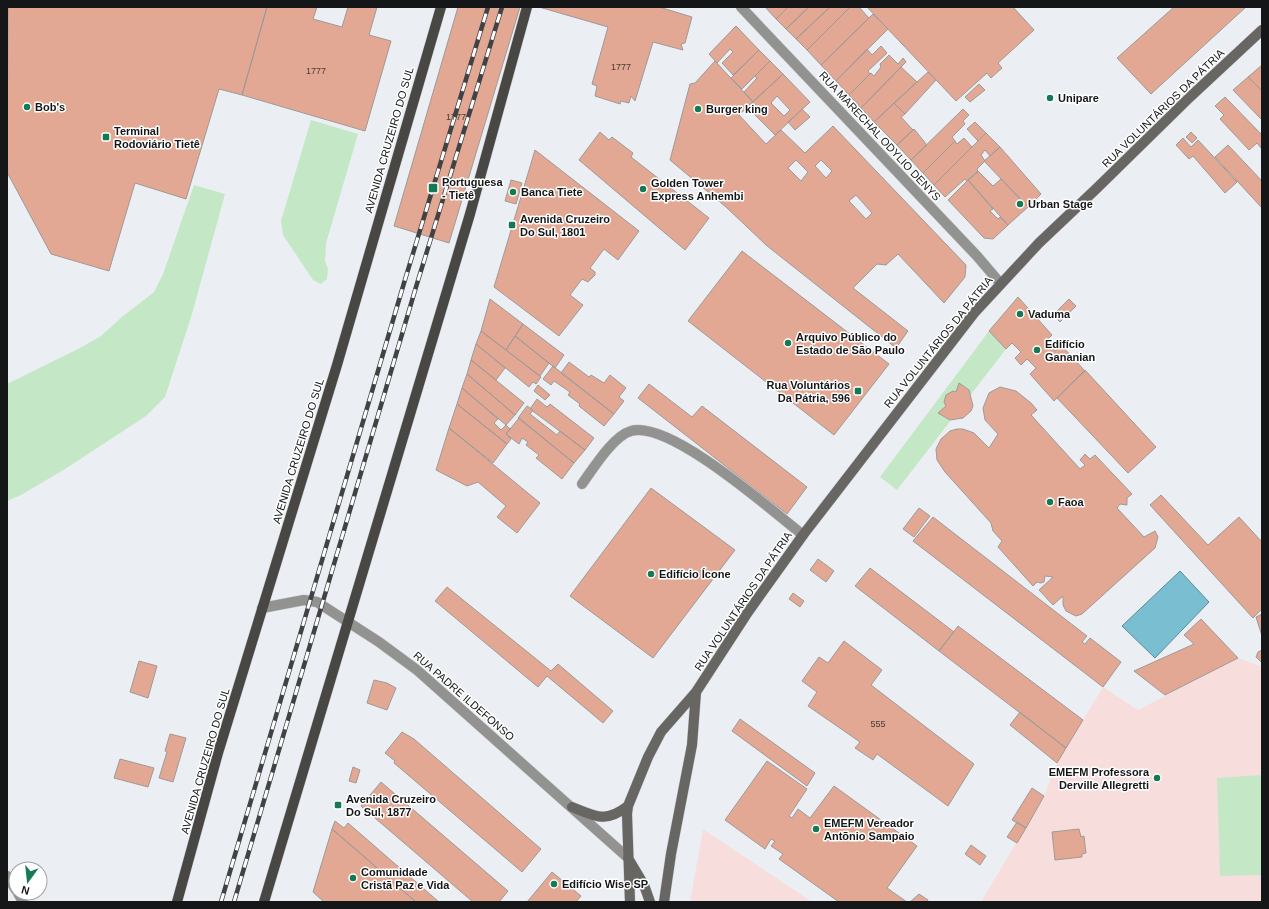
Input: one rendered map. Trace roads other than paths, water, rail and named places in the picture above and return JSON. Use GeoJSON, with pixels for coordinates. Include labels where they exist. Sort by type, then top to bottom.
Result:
{"type":"FeatureCollection","features":[{"type":"Feature","properties":{"kind":"main road","name":"AVENIDA CRUZEIRO DO SUL"},"geometry":{"type":"LineString","coordinates":[[177,902],[218,753],[337,365],[441,7]]}},
{"type":"Feature","properties":{"kind":"main road"},"geometry":{"type":"LineString","coordinates":[[264,902],[467,221],[528,7]]}},
{"type":"Feature","properties":{"kind":"main road","name":"RUA VOLUNTÁRIOS DA PÁTRIA"},"geometry":{"type":"LineString","coordinates":[[630,902],[627,858],[628,806],[648,757],[660,732],[696,692],[769,581],[802,535],[975,312],[1000,283],[1039,242],[1262,30]]}},
{"type":"Feature","properties":{"kind":"main road","name":"RUA VOLUNTÁRIOS DA PÁTRIA"},"geometry":{"type":"LineString","coordinates":[[664,902],[671,854],[692,745],[696,692]]}},
{"type":"Feature","properties":{"kind":"main road"},"geometry":{"type":"LineString","coordinates":[[572,807],[603,818],[616,814],[628,806]]}},
{"type":"Feature","properties":{"kind":"main road"},"geometry":{"type":"LineString","coordinates":[[627,858],[644,885],[650,902]]}},
{"type":"Feature","properties":{"kind":"street","name":"RUA MARECHAL ODYLIO DENYS"},"geometry":{"type":"LineString","coordinates":[[741,7],[966,245],[1000,283]]}},
{"type":"Feature","properties":{"kind":"street"},"geometry":{"type":"LineString","coordinates":[[582,484],[608,449],[623,436],[631,431],[647,431],[663,435],[690,450],[802,535]]}},
{"type":"Feature","properties":{"kind":"street","name":"RUA PADRE ILDEFONSO"},"geometry":{"type":"LineString","coordinates":[[262,608],[304,600],[320,604],[347,621],[417,670],[572,807],[627,858]]}},
{"type":"Feature","properties":{"kind":"water"},"geometry":{"type":"Polygon","coordinates":[[[1180,571],[1209,602],[1155,658],[1122,626],[1180,571]]]}},
{"type":"Feature","properties":{"kind":"railway"},"geometry":{"type":"LineString","coordinates":[[221,902],[404,283],[488,7]]}},
{"type":"Feature","properties":{"kind":"railway"},"geometry":{"type":"LineString","coordinates":[[234,902],[416,287],[502,7]]}},
{"type":"Feature","properties":{"kind":"place","name":"Unipare"},"geometry":{"type":"Point","coordinates":[1050,98]}},
{"type":"Feature","properties":{"kind":"place","name":"Bob's"},"geometry":{"type":"Point","coordinates":[27,107]}},
{"type":"Feature","properties":{"kind":"place","name":"Burger king"},"geometry":{"type":"Point","coordinates":[698,109]}},
{"type":"Feature","properties":{"kind":"place","name":"Terminal Rodoviário Tietê"},"geometry":{"type":"Point","coordinates":[106,137]}},
{"type":"Feature","properties":{"kind":"place","name":"Portuguesa - Tietê"},"geometry":{"type":"Point","coordinates":[433,188]}},
{"type":"Feature","properties":{"kind":"place","name":"Golden Tower Express Anhembi"},"geometry":{"type":"Point","coordinates":[643,189]}},
{"type":"Feature","properties":{"kind":"place","name":"Banca Tiete"},"geometry":{"type":"Point","coordinates":[513,192]}},
{"type":"Feature","properties":{"kind":"place","name":"Urban Stage"},"geometry":{"type":"Point","coordinates":[1020,204]}},
{"type":"Feature","properties":{"kind":"place","name":"Avenida Cruzeiro Do Sul, 1801"},"geometry":{"type":"Point","coordinates":[512,225]}},
{"type":"Feature","properties":{"kind":"place","name":"Vaduma"},"geometry":{"type":"Point","coordinates":[1020,314]}},
{"type":"Feature","properties":{"kind":"place","name":"Arquivo Público do Estado de São Paulo"},"geometry":{"type":"Point","coordinates":[788,343]}},
{"type":"Feature","properties":{"kind":"place","name":"Edifício Gananian"},"geometry":{"type":"Point","coordinates":[1037,350]}},
{"type":"Feature","properties":{"kind":"place","name":"Rua Voluntários Da Pátria, 596"},"geometry":{"type":"Point","coordinates":[858,391]}},
{"type":"Feature","properties":{"kind":"place","name":"Faoa"},"geometry":{"type":"Point","coordinates":[1050,502]}},
{"type":"Feature","properties":{"kind":"place","name":"Edifício Ícone"},"geometry":{"type":"Point","coordinates":[651,574]}},
{"type":"Feature","properties":{"kind":"place","name":"EMEFM Professora Derville Allegretti"},"geometry":{"type":"Point","coordinates":[1157,778]}},
{"type":"Feature","properties":{"kind":"place","name":"Avenida Cruzeiro Do Sul, 1877"},"geometry":{"type":"Point","coordinates":[338,805]}},
{"type":"Feature","properties":{"kind":"place","name":"EMEFM Vereador Antõnio Sampaio"},"geometry":{"type":"Point","coordinates":[816,829]}},
{"type":"Feature","properties":{"kind":"place","name":"Comunidade Cristã Paz e Vida"},"geometry":{"type":"Point","coordinates":[353,878]}},
{"type":"Feature","properties":{"kind":"place","name":"Edifício Wise SP"},"geometry":{"type":"Point","coordinates":[554,884]}}]}
